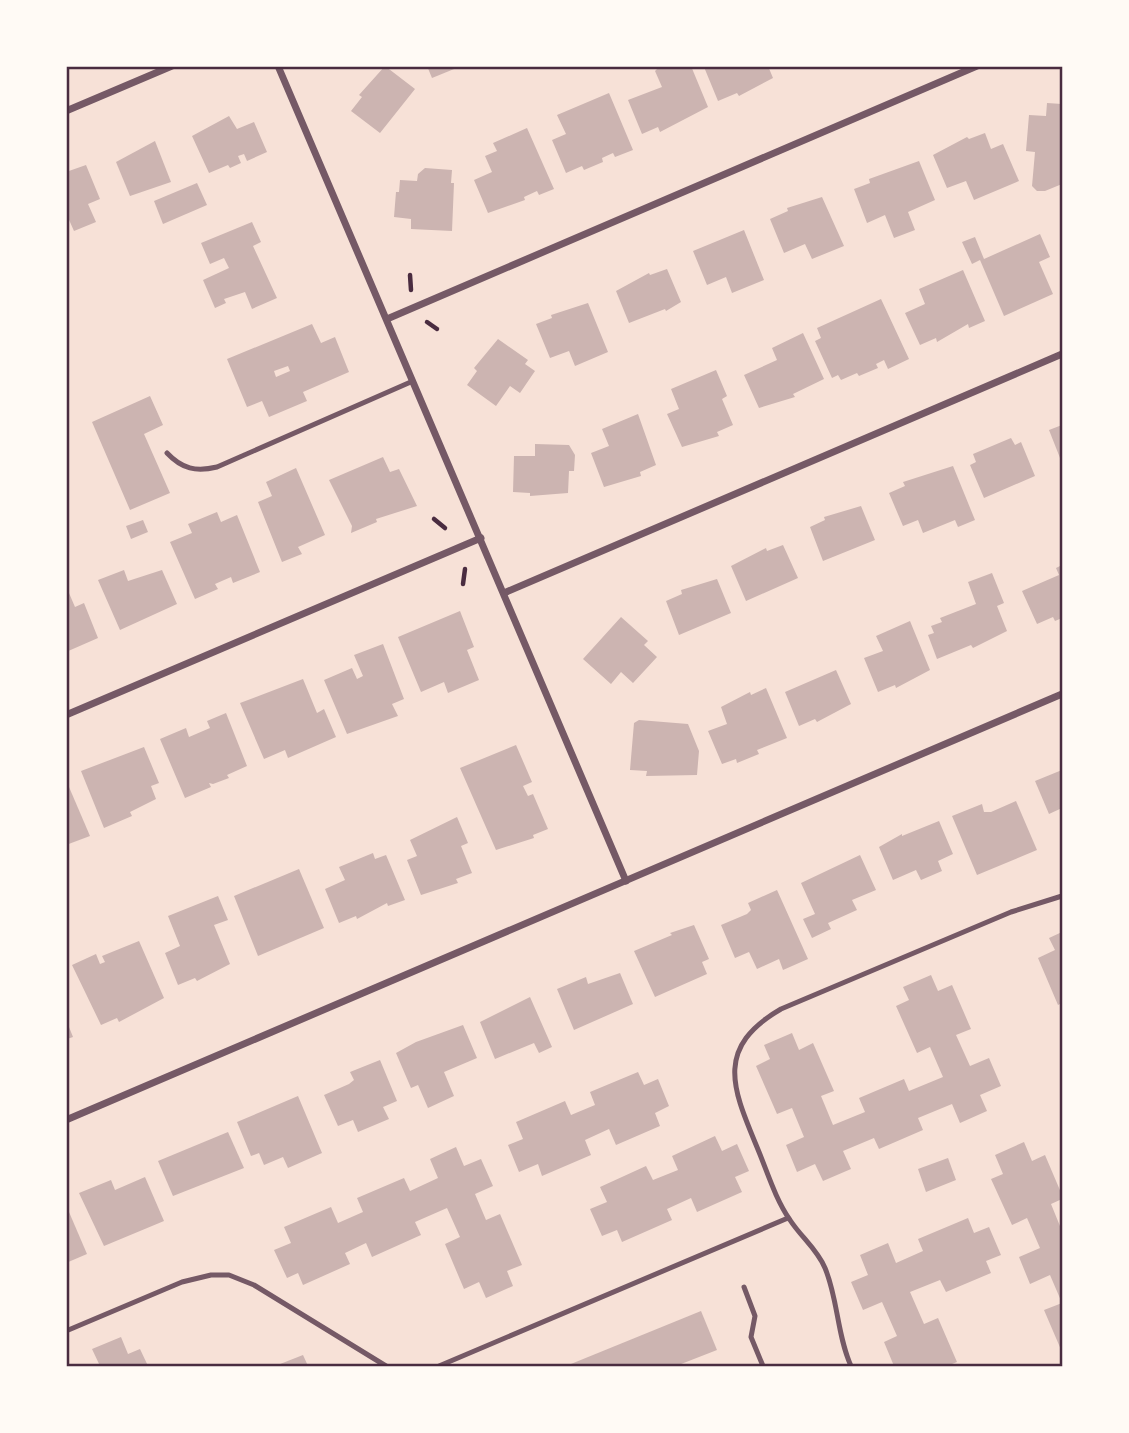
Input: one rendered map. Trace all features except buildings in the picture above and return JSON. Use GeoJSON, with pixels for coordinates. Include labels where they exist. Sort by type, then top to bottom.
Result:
{"type":"FeatureCollection","features":[{"type":"Feature","properties":{"kind":"street"},"geometry":{"type":"LineString","coordinates":[[66,111],[172,66]]}},
{"type":"Feature","properties":{"kind":"street"},"geometry":{"type":"LineString","coordinates":[[278,66],[626,881]]}},
{"type":"Feature","properties":{"kind":"street"},"geometry":{"type":"LineString","coordinates":[[387,319],[977,66]]}},
{"type":"Feature","properties":{"kind":"street"},"geometry":{"type":"LineString","coordinates":[[504,593],[1062,354]]}},
{"type":"Feature","properties":{"kind":"street"},"geometry":{"type":"LineString","coordinates":[[66,715],[481,538]]}},
{"type":"Feature","properties":{"kind":"street"},"geometry":{"type":"LineString","coordinates":[[66,1120],[1062,694]]}},
{"type":"Feature","properties":{"kind":"lane"},"geometry":{"type":"LineString","coordinates":[[167,453],[185,467],[196,470],[217,467],[413,381]]}},
{"type":"Feature","properties":{"kind":"lane"},"geometry":{"type":"LineString","coordinates":[[851,1367],[838,1329],[824,1266],[789,1218],[747,1121],[736,1086],[736,1058],[750,1030],[781,1009],[1011,912],[1062,896]]}},
{"type":"Feature","properties":{"kind":"lane"},"geometry":{"type":"LineString","coordinates":[[439,1367],[789,1218]]}},
{"type":"Feature","properties":{"kind":"lane"},"geometry":{"type":"LineString","coordinates":[[66,1331],[182,1282],[211,1275],[229,1275],[254,1285],[386,1367]]}},
{"type":"Feature","properties":{"kind":"lane"},"geometry":{"type":"LineString","coordinates":[[744,1287],[755,1316],[751,1337],[763,1367]]}},
{"type":"Feature","properties":{"kind":"path"},"geometry":{"type":"LineString","coordinates":[[410,275],[411,290]]}},
{"type":"Feature","properties":{"kind":"path"},"geometry":{"type":"LineString","coordinates":[[427,322],[437,329]]}},
{"type":"Feature","properties":{"kind":"path"},"geometry":{"type":"LineString","coordinates":[[434,519],[445,528]]}},
{"type":"Feature","properties":{"kind":"path"},"geometry":{"type":"LineString","coordinates":[[463,584],[465,569]]}}]}
